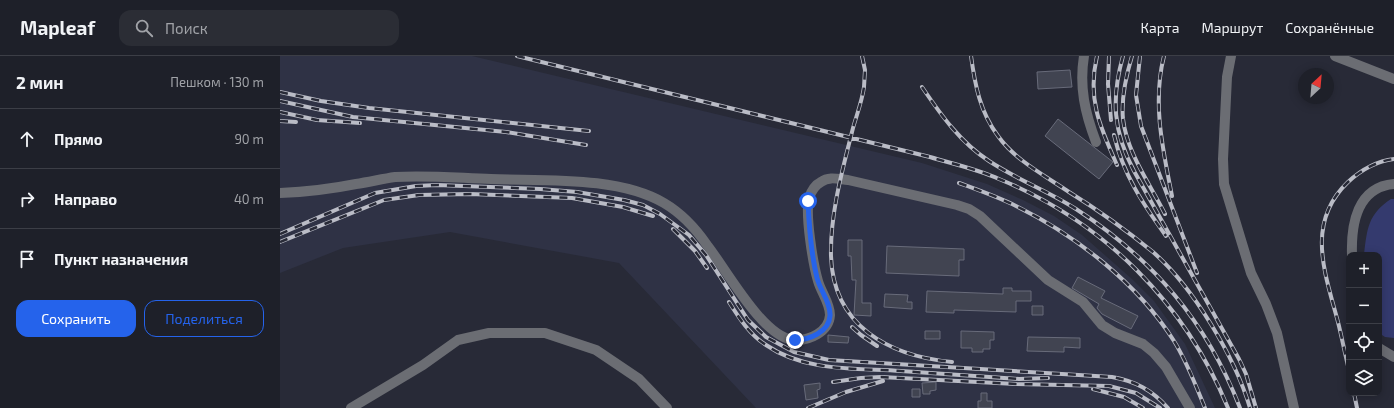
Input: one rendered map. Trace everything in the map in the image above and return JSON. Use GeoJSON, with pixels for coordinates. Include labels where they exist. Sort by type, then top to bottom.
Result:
{"type":"FeatureCollection","features":[{"type":"Feature","properties":{"kind":"lane"},"geometry":{"type":"LineString","coordinates":[[1084,56],[1081,74],[1082,88],[1088,118],[1096,142]]}},
{"type":"Feature","properties":{"kind":"lane"},"geometry":{"type":"LineString","coordinates":[[1231,56],[1226,82],[1223,159],[1224,184],[1251,273],[1266,304],[1277,333],[1294,408]]}},
{"type":"Feature","properties":{"kind":"lane"},"geometry":{"type":"LineString","coordinates":[[1335,56],[1394,79]]}},
{"type":"Feature","properties":{"kind":"lane"},"geometry":{"type":"LineString","coordinates":[[280,193],[334,188],[385,179],[415,176],[583,183],[624,189],[655,199],[680,215],[700,235],[734,284],[767,325],[778,335],[795,340],[816,335],[825,327],[830,316],[829,306],[817,279],[810,233],[808,201],[811,193],[817,185],[832,178],[848,180],[948,202],[969,209],[980,216],[1048,280],[1083,302],[1097,320],[1108,329],[1149,348],[1162,362],[1190,408]]}},
{"type":"Feature","properties":{"kind":"lane"},"geometry":{"type":"LineString","coordinates":[[1352,252],[1353,229],[1359,207],[1371,193],[1381,187],[1394,184]]}},
{"type":"Feature","properties":{"kind":"lane"},"geometry":{"type":"LineString","coordinates":[[352,408],[423,365],[458,340],[489,334],[545,333],[596,350],[639,379],[667,408]]}},
{"type":"Feature","properties":{"kind":"lane"},"geometry":{"type":"LineString","coordinates":[[1382,350],[1394,357]]}},
{"type":"Feature","properties":{"kind":"shaded area"},"geometry":{"type":"Polygon","coordinates":[[[280,56],[472,56],[922,163],[987,184],[1054,216],[1082,235],[1132,279],[1154,301],[1185,344],[1215,408],[756,408],[619,263],[450,232],[343,248],[280,273],[280,56]]]}},
{"type":"Feature","properties":{"kind":"shaded area"},"geometry":{"type":"Polygon","coordinates":[[[1391,199],[1394,199],[1394,338],[1385,337],[1382,335],[1382,252],[1364,252],[1366,237],[1370,223],[1373,216],[1391,199]]]}},
{"type":"Feature","properties":{"kind":"building"},"geometry":{"type":"Polygon","coordinates":[[[1070,70],[1072,87],[1038,89],[1037,72],[1070,70]]]}},
{"type":"Feature","properties":{"kind":"building"},"geometry":{"type":"Polygon","coordinates":[[[1058,119],[1113,162],[1099,179],[1045,136],[1058,119]]]}},
{"type":"Feature","properties":{"kind":"building"},"geometry":{"type":"Polygon","coordinates":[[[848,240],[862,240],[862,303],[871,303],[871,316],[854,315],[856,280],[852,280],[851,256],[848,256],[848,240]]]}},
{"type":"Feature","properties":{"kind":"building"},"geometry":{"type":"Polygon","coordinates":[[[887,246],[964,249],[964,260],[959,260],[959,276],[886,273],[887,246]]]}},
{"type":"Feature","properties":{"kind":"building"},"geometry":{"type":"Polygon","coordinates":[[[1078,277],[1105,291],[1101,298],[1138,316],[1131,329],[1102,314],[1097,308],[1099,304],[1072,288],[1078,277]]]}},
{"type":"Feature","properties":{"kind":"building"},"geometry":{"type":"Polygon","coordinates":[[[1003,288],[1012,288],[1012,291],[1031,291],[1031,301],[1016,301],[1016,312],[954,310],[954,313],[926,312],[927,291],[1003,294],[1003,288]]]}},
{"type":"Feature","properties":{"kind":"building"},"geometry":{"type":"Polygon","coordinates":[[[885,294],[908,295],[907,302],[912,302],[912,309],[884,307],[885,294]]]}},
{"type":"Feature","properties":{"kind":"building"},"geometry":{"type":"Polygon","coordinates":[[[1032,306],[1043,306],[1043,315],[1032,315],[1032,306]]]}},
{"type":"Feature","properties":{"kind":"building"},"geometry":{"type":"Polygon","coordinates":[[[925,331],[940,331],[940,339],[925,339],[925,331]]]}},
{"type":"Feature","properties":{"kind":"building"},"geometry":{"type":"Polygon","coordinates":[[[961,331],[994,332],[994,340],[990,340],[990,349],[983,349],[983,352],[972,352],[972,348],[961,348],[961,331]]]}},
{"type":"Feature","properties":{"kind":"building"},"geometry":{"type":"Polygon","coordinates":[[[828,335],[849,337],[848,343],[828,342],[828,335]]]}},
{"type":"Feature","properties":{"kind":"building"},"geometry":{"type":"Polygon","coordinates":[[[1028,337],[1080,338],[1080,348],[1064,347],[1064,352],[1027,351],[1028,337]]]}},
{"type":"Feature","properties":{"kind":"building"},"geometry":{"type":"Polygon","coordinates":[[[936,382],[936,390],[930,391],[930,394],[923,394],[922,383],[936,382]]]}},
{"type":"Feature","properties":{"kind":"building"},"geometry":{"type":"Polygon","coordinates":[[[820,383],[820,389],[817,390],[818,398],[806,400],[804,385],[820,383]]]}},
{"type":"Feature","properties":{"kind":"building"},"geometry":{"type":"Polygon","coordinates":[[[912,389],[920,389],[920,397],[912,397],[912,389]]]}},
{"type":"Feature","properties":{"kind":"building"},"geometry":{"type":"Polygon","coordinates":[[[981,393],[987,393],[987,401],[992,401],[992,408],[978,408],[978,401],[981,401],[981,393]]]}},
{"type":"Feature","properties":{"kind":"railway"},"geometry":{"type":"LineString","coordinates":[[517,56],[930,157],[991,175],[1037,197],[1073,218],[1106,243],[1137,270],[1164,301],[1189,334],[1210,370],[1228,408]]}},
{"type":"Feature","properties":{"kind":"railway"},"geometry":{"type":"LineString","coordinates":[[862,56],[865,70],[864,87],[841,175],[835,207],[831,240],[834,280],[842,301],[854,319],[869,333],[887,344],[907,353],[929,359],[952,362]]}},
{"type":"Feature","properties":{"kind":"railway"},"geometry":{"type":"LineString","coordinates":[[971,56],[979,98],[992,127],[1005,145],[1021,160],[1122,228],[1153,252],[1168,267],[1183,284],[1211,324],[1234,367],[1250,408]]}},
{"type":"Feature","properties":{"kind":"railway"},"geometry":{"type":"LineString","coordinates":[[1097,56],[1094,71],[1094,99],[1105,138],[1117,165]]}},
{"type":"Feature","properties":{"kind":"railway"},"geometry":{"type":"LineString","coordinates":[[1109,56],[1108,84],[1111,120]]}},
{"type":"Feature","properties":{"kind":"railway"},"geometry":{"type":"LineString","coordinates":[[1123,56],[1117,86],[1116,115],[1118,128],[1127,156],[1239,359],[1246,374],[1256,408]]}},
{"type":"Feature","properties":{"kind":"railway"},"geometry":{"type":"LineString","coordinates":[[1132,56],[1123,95],[1123,119],[1125,132],[1134,156],[1165,214]]}},
{"type":"Feature","properties":{"kind":"railway"},"geometry":{"type":"LineString","coordinates":[[1140,56],[1136,95],[1141,126],[1197,273]]}},
{"type":"Feature","properties":{"kind":"railway"},"geometry":{"type":"LineString","coordinates":[[1164,56],[1159,91],[1159,109],[1162,144],[1172,196]]}},
{"type":"Feature","properties":{"kind":"railway"},"geometry":{"type":"LineString","coordinates":[[922,87],[936,108],[960,137],[979,154],[999,167],[1076,209],[1104,228],[1153,271],[1194,320],[1227,377],[1240,408]]}},
{"type":"Feature","properties":{"kind":"railway"},"geometry":{"type":"LineString","coordinates":[[280,92],[321,101],[369,108],[589,131]]}},
{"type":"Feature","properties":{"kind":"railway"},"geometry":{"type":"LineString","coordinates":[[280,101],[353,117],[506,132],[586,145]]}},
{"type":"Feature","properties":{"kind":"railway"},"geometry":{"type":"LineString","coordinates":[[280,112],[317,120],[360,123]]}},
{"type":"Feature","properties":{"kind":"railway"},"geometry":{"type":"LineString","coordinates":[[280,121],[296,122]]}},
{"type":"Feature","properties":{"kind":"railway"},"geometry":{"type":"LineString","coordinates":[[1114,135],[1128,176],[1149,212],[1166,236]]}},
{"type":"Feature","properties":{"kind":"railway"},"geometry":{"type":"LineString","coordinates":[[1347,360],[1324,267],[1322,249],[1326,214],[1335,198],[1348,182],[1370,167],[1381,162],[1394,159]]}},
{"type":"Feature","properties":{"kind":"railway"},"geometry":{"type":"LineString","coordinates":[[959,183],[1016,206],[1039,218],[1083,247],[1124,281],[1143,300],[1174,341],[1195,383],[1205,408]]}},
{"type":"Feature","properties":{"kind":"railway"},"geometry":{"type":"LineString","coordinates":[[280,234],[375,193],[416,186],[437,185],[540,189],[577,192],[624,200],[643,205],[660,214],[689,235],[706,255],[748,320],[766,337],[794,352],[829,360],[1112,377],[1143,387],[1156,396],[1168,408]]}},
{"type":"Feature","properties":{"kind":"railway"},"geometry":{"type":"LineString","coordinates":[[280,242],[384,200],[419,195],[470,194],[572,198],[623,207],[653,216]]}},
{"type":"Feature","properties":{"kind":"railway"},"geometry":{"type":"LineString","coordinates":[[673,229],[695,251],[707,268]]}},
{"type":"Feature","properties":{"kind":"railway"},"geometry":{"type":"LineString","coordinates":[[729,302],[745,326],[760,341],[781,354],[797,360],[849,369],[1019,379],[1048,378]]}},
{"type":"Feature","properties":{"kind":"railway"},"geometry":{"type":"LineString","coordinates":[[852,327],[877,346]]}},
{"type":"Feature","properties":{"kind":"railway"},"geometry":{"type":"LineString","coordinates":[[833,382],[881,377],[1016,384],[1109,386],[1136,393],[1160,408]]}},
{"type":"Feature","properties":{"kind":"railway"},"geometry":{"type":"LineString","coordinates":[[808,408],[846,392],[883,381]]}},
{"type":"Feature","properties":{"kind":"railway"},"geometry":{"type":"LineString","coordinates":[[1093,389],[1124,397],[1143,408]]}},
{"type":"Feature","properties":{"kind":"railway"},"geometry":{"type":"LineString","coordinates":[[1355,396],[1357,408]]}},
{"type":"Feature","properties":{"kind":"route"},"geometry":{"type":"LineString","coordinates":[[795,340],[812,337],[822,331],[828,323],[830,316],[829,306],[817,279],[810,233],[808,201]]}}]}
